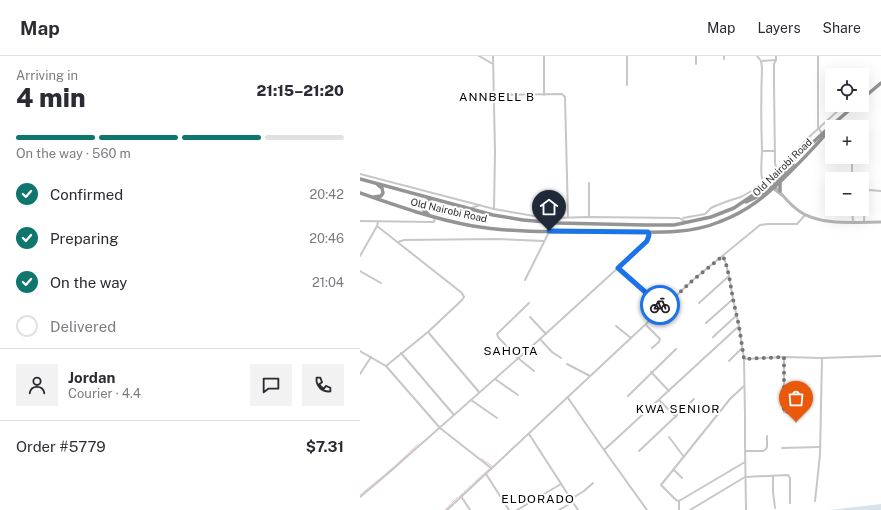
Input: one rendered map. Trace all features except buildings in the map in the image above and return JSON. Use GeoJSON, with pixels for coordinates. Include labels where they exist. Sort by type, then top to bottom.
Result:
{"type":"FeatureCollection","features":[{"type":"Feature","properties":{"kind":"highway"},"geometry":{"type":"LineString","coordinates":[[869,93],[881,83]]}},
{"type":"Feature","properties":{"kind":"highway","name":"Old Nairobi Road"},"geometry":{"type":"LineString","coordinates":[[838,120],[847,112]]}},
{"type":"Feature","properties":{"kind":"highway","name":"Old Nairobi Road"},"geometry":{"type":"LineString","coordinates":[[360,179],[498,216],[535,222],[674,225],[711,217],[741,204],[765,187],[825,132]]}},
{"type":"Feature","properties":{"kind":"highway","name":"Old Nairobi Road"},"geometry":{"type":"LineString","coordinates":[[360,194],[434,217],[474,226],[491,228],[524,231],[648,232],[698,229],[720,222],[750,207],[807,155],[825,134]]}},
{"type":"Feature","properties":{"kind":"highway"},"geometry":{"type":"LineString","coordinates":[[741,204],[757,198],[773,187],[804,150]]}},
{"type":"Feature","properties":{"kind":"highway"},"geometry":{"type":"LineString","coordinates":[[780,181],[780,192]]}},
{"type":"Feature","properties":{"kind":"highway"},"geometry":{"type":"LineString","coordinates":[[370,197],[381,196],[383,193],[382,188],[374,183]]}},
{"type":"Feature","properties":{"kind":"highway"},"geometry":{"type":"LineString","coordinates":[[434,217],[424,212],[422,205],[428,200],[437,200]]}},
{"type":"Feature","properties":{"kind":"highway"},"geometry":{"type":"LineString","coordinates":[[734,208],[737,210],[736,214]]}},
{"type":"Feature","properties":{"kind":"street"},"geometry":{"type":"LineString","coordinates":[[479,56],[493,64]]}},
{"type":"Feature","properties":{"kind":"street"},"geometry":{"type":"LineString","coordinates":[[493,56],[495,152],[494,209]]}},
{"type":"Feature","properties":{"kind":"street"},"geometry":{"type":"LineString","coordinates":[[544,56],[544,95]]}},
{"type":"Feature","properties":{"kind":"street"},"geometry":{"type":"LineString","coordinates":[[627,56],[627,85]]}},
{"type":"Feature","properties":{"kind":"street"},"geometry":{"type":"LineString","coordinates":[[696,56],[696,64]]}},
{"type":"Feature","properties":{"kind":"street"},"geometry":{"type":"LineString","coordinates":[[757,56],[761,61],[762,68],[762,183],[765,187]]}},
{"type":"Feature","properties":{"kind":"street"},"geometry":{"type":"LineString","coordinates":[[776,56],[774,64],[774,82],[775,162],[777,175]]}},
{"type":"Feature","properties":{"kind":"street"},"geometry":{"type":"LineString","coordinates":[[818,56],[818,128],[822,134]]}},
{"type":"Feature","properties":{"kind":"street"},"geometry":{"type":"LineString","coordinates":[[761,61],[776,60]]}},
{"type":"Feature","properties":{"kind":"street"},"geometry":{"type":"LineString","coordinates":[[494,95],[562,94],[565,97],[568,218]]}},
{"type":"Feature","properties":{"kind":"street"},"geometry":{"type":"LineString","coordinates":[[795,152],[818,128],[836,112]]}},
{"type":"Feature","properties":{"kind":"street"},"geometry":{"type":"LineString","coordinates":[[762,151],[775,151]]}},
{"type":"Feature","properties":{"kind":"street"},"geometry":{"type":"LineString","coordinates":[[360,174],[494,209],[553,218],[589,217],[682,219],[705,214],[715,206],[731,200],[742,198],[762,183]]}},
{"type":"Feature","properties":{"kind":"street"},"geometry":{"type":"LineString","coordinates":[[589,183],[589,217]]}},
{"type":"Feature","properties":{"kind":"street"},"geometry":{"type":"LineString","coordinates":[[773,187],[783,196]]}},
{"type":"Feature","properties":{"kind":"street"},"geometry":{"type":"LineString","coordinates":[[773,187],[794,207],[805,215],[814,218],[829,221],[881,222]]}},
{"type":"Feature","properties":{"kind":"street"},"geometry":{"type":"LineString","coordinates":[[864,222],[866,192],[869,190],[881,191]]}},
{"type":"Feature","properties":{"kind":"street"},"geometry":{"type":"LineString","coordinates":[[470,208],[481,205]]}},
{"type":"Feature","properties":{"kind":"street"},"geometry":{"type":"LineString","coordinates":[[447,510],[693,280],[760,226],[768,224],[797,224],[805,215]]}},
{"type":"Feature","properties":{"kind":"street"},"geometry":{"type":"LineString","coordinates":[[853,216],[853,222]]}},
{"type":"Feature","properties":{"kind":"street"},"geometry":{"type":"LineString","coordinates":[[360,221],[434,222],[434,217]]}},
{"type":"Feature","properties":{"kind":"street"},"geometry":{"type":"LineString","coordinates":[[682,219],[688,223]]}},
{"type":"Feature","properties":{"kind":"street"},"geometry":{"type":"LineString","coordinates":[[360,256],[378,222]]}},
{"type":"Feature","properties":{"kind":"street"},"geometry":{"type":"LineString","coordinates":[[377,226],[464,296],[462,300],[428,332],[386,366]]}},
{"type":"Feature","properties":{"kind":"street"},"geometry":{"type":"LineString","coordinates":[[525,280],[549,231]]}},
{"type":"Feature","properties":{"kind":"street"},"geometry":{"type":"LineString","coordinates":[[360,497],[454,416],[618,268],[647,241],[649,235],[648,232]]}},
{"type":"Feature","properties":{"kind":"street"},"geometry":{"type":"LineString","coordinates":[[398,242],[404,240],[497,239],[544,241]]}},
{"type":"Feature","properties":{"kind":"street"},"geometry":{"type":"LineString","coordinates":[[723,256],[729,276],[737,315],[744,359],[746,510]]}},
{"type":"Feature","properties":{"kind":"street"},"geometry":{"type":"LineString","coordinates":[[618,268],[670,316]]}},
{"type":"Feature","properties":{"kind":"street"},"geometry":{"type":"LineString","coordinates":[[360,271],[381,283]]}},
{"type":"Feature","properties":{"kind":"street"},"geometry":{"type":"LineString","coordinates":[[699,303],[729,276]]}},
{"type":"Feature","properties":{"kind":"street"},"geometry":{"type":"LineString","coordinates":[[706,323],[733,299]]}},
{"type":"Feature","properties":{"kind":"street"},"geometry":{"type":"LineString","coordinates":[[529,302],[497,334],[498,337],[518,358],[534,371]]}},
{"type":"Feature","properties":{"kind":"street"},"geometry":{"type":"LineString","coordinates":[[713,337],[737,315]]}},
{"type":"Feature","properties":{"kind":"street"},"geometry":{"type":"LineString","coordinates":[[530,317],[546,334]]}},
{"type":"Feature","properties":{"kind":"street"},"geometry":{"type":"LineString","coordinates":[[646,324],[660,340],[652,348]]}},
{"type":"Feature","properties":{"kind":"street"},"geometry":{"type":"LineString","coordinates":[[616,326],[631,338]]}},
{"type":"Feature","properties":{"kind":"street"},"geometry":{"type":"LineString","coordinates":[[604,450],[739,326]]}},
{"type":"Feature","properties":{"kind":"street"},"geometry":{"type":"LineString","coordinates":[[428,332],[479,392]]}},
{"type":"Feature","properties":{"kind":"street"},"geometry":{"type":"LineString","coordinates":[[540,339],[552,352],[561,358]]}},
{"type":"Feature","properties":{"kind":"street"},"geometry":{"type":"LineString","coordinates":[[628,396],[676,349]]}},
{"type":"Feature","properties":{"kind":"street"},"geometry":{"type":"LineString","coordinates":[[729,361],[742,349]]}},
{"type":"Feature","properties":{"kind":"street"},"geometry":{"type":"LineString","coordinates":[[360,351],[386,366],[440,428],[491,468]]}},
{"type":"Feature","properties":{"kind":"street"},"geometry":{"type":"LineString","coordinates":[[401,353],[454,416]]}},
{"type":"Feature","properties":{"kind":"street"},"geometry":{"type":"LineString","coordinates":[[744,359],[881,356]]}},
{"type":"Feature","properties":{"kind":"street"},"geometry":{"type":"LineString","coordinates":[[360,374],[371,357]]}},
{"type":"Feature","properties":{"kind":"street"},"geometry":{"type":"LineString","coordinates":[[784,357],[784,412],[796,413],[796,422]]}},
{"type":"Feature","properties":{"kind":"street"},"geometry":{"type":"LineString","coordinates":[[815,500],[820,455],[822,358]]}},
{"type":"Feature","properties":{"kind":"street"},"geometry":{"type":"LineString","coordinates":[[568,364],[590,376]]}},
{"type":"Feature","properties":{"kind":"street"},"geometry":{"type":"LineString","coordinates":[[652,372],[669,391]]}},
{"type":"Feature","properties":{"kind":"street"},"geometry":{"type":"LineString","coordinates":[[495,379],[518,395]]}},
{"type":"Feature","properties":{"kind":"street"},"geometry":{"type":"LineString","coordinates":[[679,501],[676,500],[661,485],[730,399],[744,386]]}},
{"type":"Feature","properties":{"kind":"street"},"geometry":{"type":"LineString","coordinates":[[568,398],[647,510]]}},
{"type":"Feature","properties":{"kind":"street"},"geometry":{"type":"LineString","coordinates":[[639,451],[694,399]]}},
{"type":"Feature","properties":{"kind":"street"},"geometry":{"type":"LineString","coordinates":[[471,400],[497,418]]}},
{"type":"Feature","properties":{"kind":"street"},"geometry":{"type":"LineString","coordinates":[[659,400],[676,417]]}},
{"type":"Feature","properties":{"kind":"street"},"geometry":{"type":"LineString","coordinates":[[529,434],[578,510]]}},
{"type":"Feature","properties":{"kind":"street"},"geometry":{"type":"LineString","coordinates":[[745,451],[763,451],[766,449],[767,436]]}},
{"type":"Feature","properties":{"kind":"street"},"geometry":{"type":"LineString","coordinates":[[669,437],[684,457]]}},
{"type":"Feature","properties":{"kind":"street"},"geometry":{"type":"LineString","coordinates":[[782,448],[820,447]]}},
{"type":"Feature","properties":{"kind":"street"},"geometry":{"type":"LineString","coordinates":[[679,501],[745,462]]}},
{"type":"Feature","properties":{"kind":"street"},"geometry":{"type":"LineString","coordinates":[[674,470],[682,478]]}},
{"type":"Feature","properties":{"kind":"street"},"geometry":{"type":"LineString","coordinates":[[486,473],[509,510]]}},
{"type":"Feature","properties":{"kind":"street"},"geometry":{"type":"LineString","coordinates":[[690,510],[745,477],[788,475],[790,478],[790,503]]}},
{"type":"Feature","properties":{"kind":"street"},"geometry":{"type":"LineString","coordinates":[[773,476],[775,508]]}},
{"type":"Feature","properties":{"kind":"street"},"geometry":{"type":"LineString","coordinates":[[559,510],[593,483]]}},
{"type":"Feature","properties":{"kind":"street"},"geometry":{"type":"LineString","coordinates":[[517,510],[561,484]]}},
{"type":"Feature","properties":{"kind":"street"},"geometry":{"type":"LineString","coordinates":[[461,496],[470,510]]}},
{"type":"Feature","properties":{"kind":"street"},"geometry":{"type":"LineString","coordinates":[[679,501],[679,510]]}},
{"type":"Feature","properties":{"kind":"shaded area"},"geometry":{"type":"Polygon","coordinates":[[[881,504],[881,510],[830,510],[881,504]]]}},
{"type":"Feature","properties":{"kind":"waterway"},"geometry":{"type":"LineString","coordinates":[[360,495],[395,466],[418,444]]}},
{"type":"Feature","properties":{"kind":"waterway"},"geometry":{"type":"LineString","coordinates":[[482,459],[492,466]]}},
{"type":"Feature","properties":{"kind":"waterway"},"geometry":{"type":"LineString","coordinates":[[464,492],[489,469]]}},
{"type":"Feature","properties":{"kind":"waterway"},"geometry":{"type":"LineString","coordinates":[[459,497],[463,493]]}},
{"type":"Feature","properties":{"kind":"waterway"},"geometry":{"type":"LineString","coordinates":[[445,510],[458,497]]}},
{"type":"Feature","properties":{"kind":"way so far"},"geometry":{"type":"LineString","coordinates":[[660,305],[663,308],[693,280],[723,256],[732,289],[744,359],[784,357],[784,412],[796,413],[796,422]]}},
{"type":"Feature","properties":{"kind":"district","name":"ANNBELL B"},"geometry":{"type":"Point","coordinates":[497,97]}},
{"type":"Feature","properties":{"kind":"district","name":"SAHOTA"},"geometry":{"type":"Point","coordinates":[511,351]}},
{"type":"Feature","properties":{"kind":"district","name":"KWA SENIOR"},"geometry":{"type":"Point","coordinates":[678,409]}},
{"type":"Feature","properties":{"kind":"district","name":"ELDORADO"},"geometry":{"type":"Point","coordinates":[538,499]}},
{"type":"Feature","properties":{"kind":"route"},"geometry":{"type":"LineString","coordinates":[[549,231],[648,232],[649,235],[647,241],[618,268],[660,305]]}}]}
